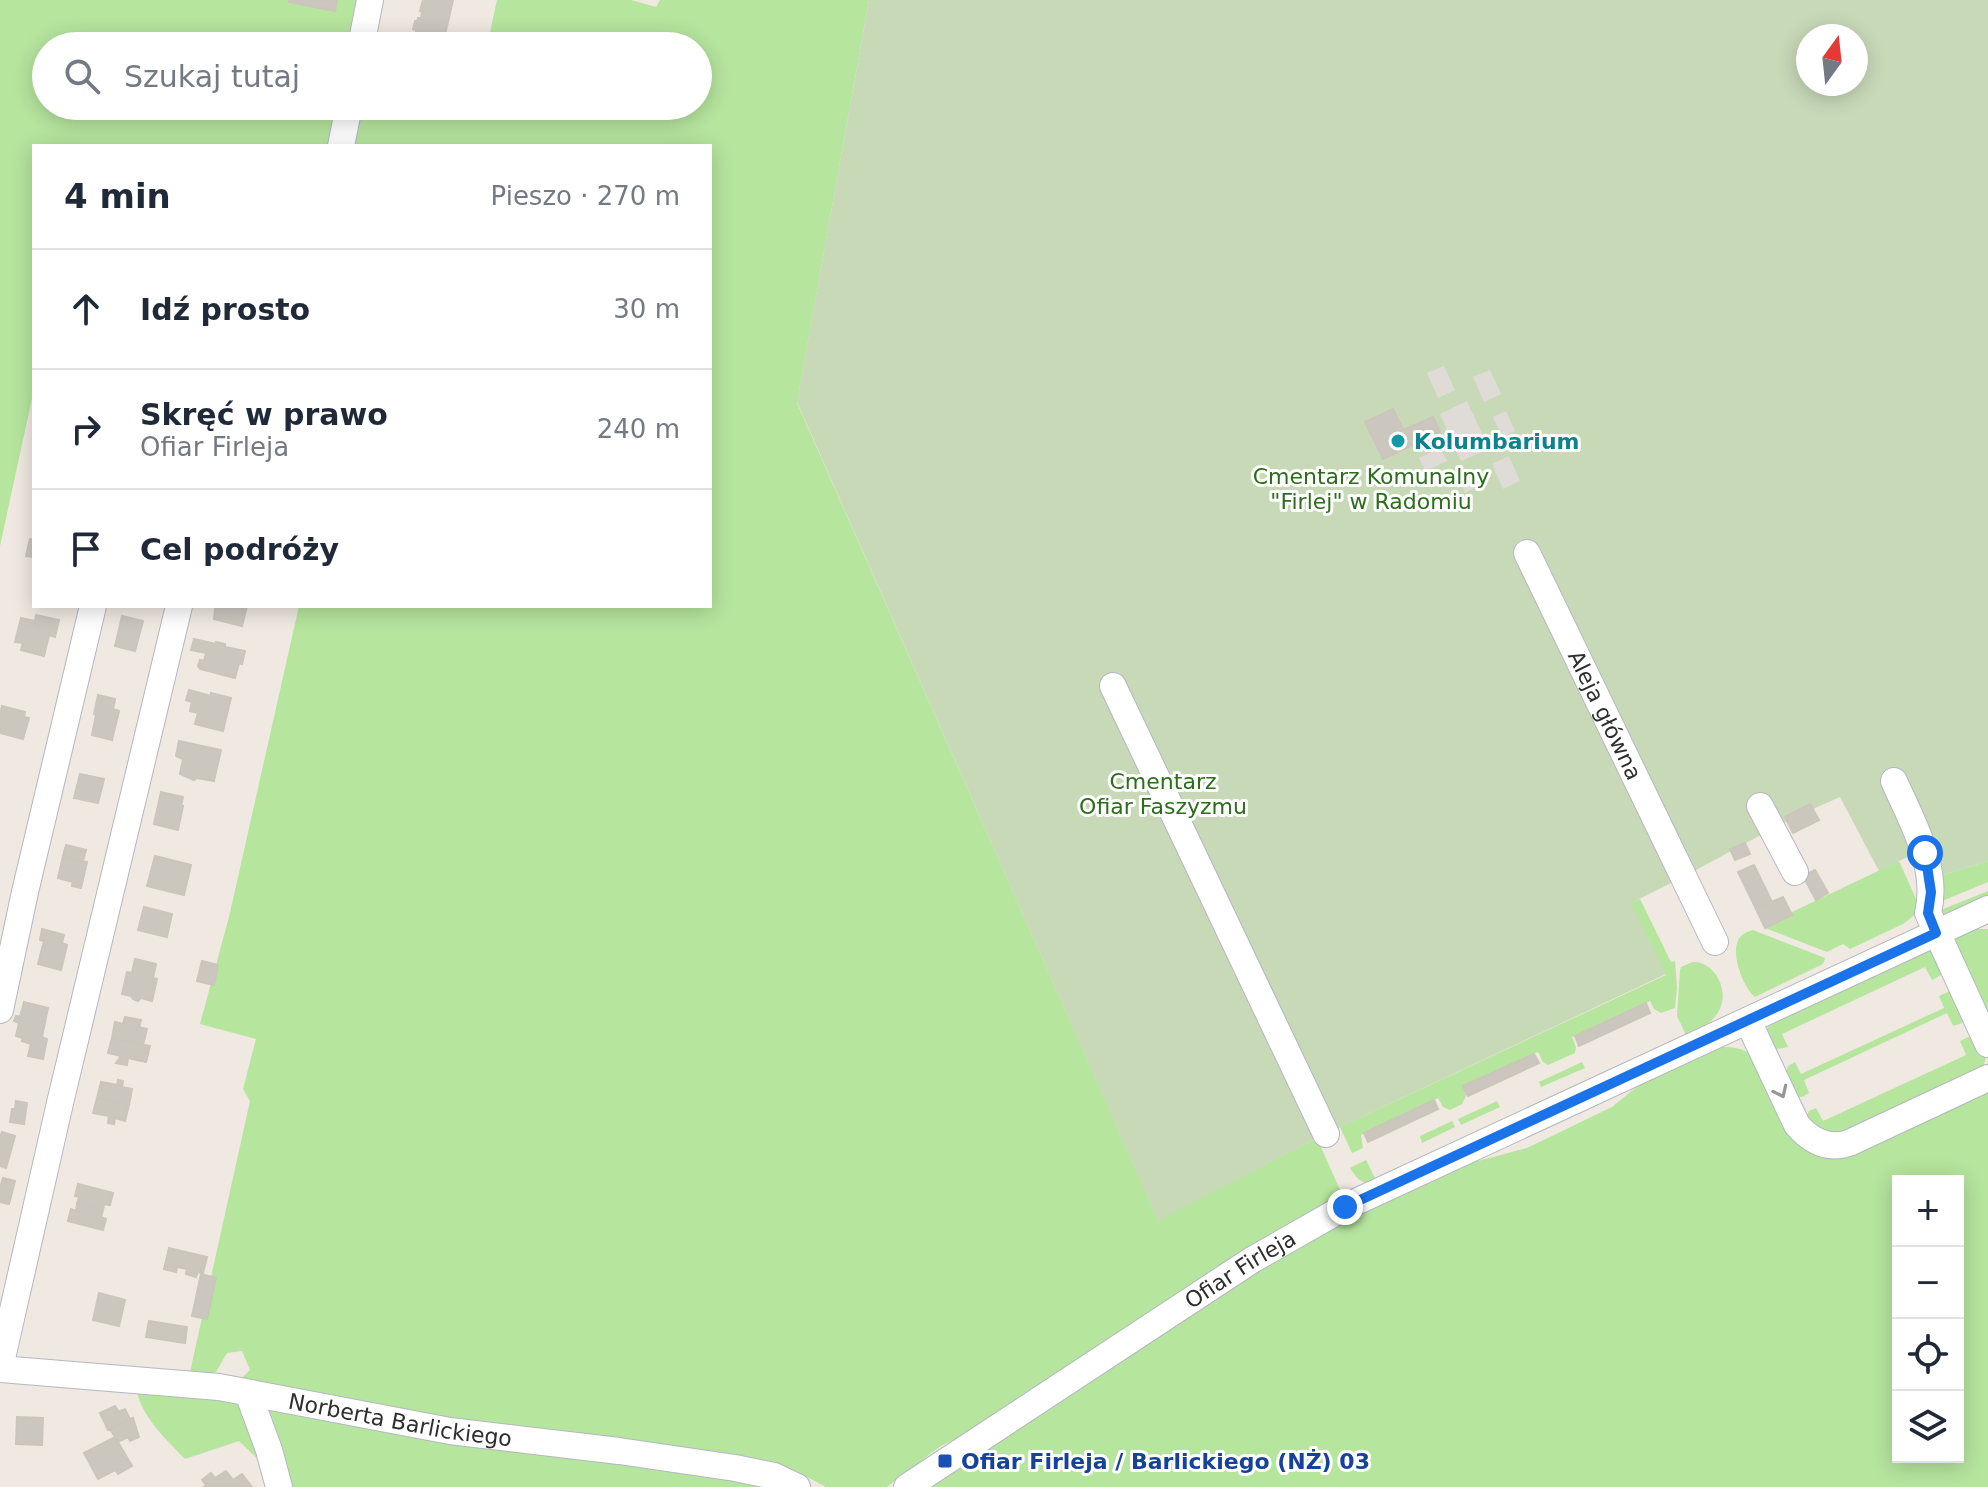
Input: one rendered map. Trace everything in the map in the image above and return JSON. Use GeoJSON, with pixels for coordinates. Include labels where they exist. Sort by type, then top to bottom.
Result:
{"type":"FeatureCollection","features":[{"type":"Feature","properties":{"kind":"street"},"geometry":{"type":"LineString","coordinates":[[364,32],[370,0]]}},
{"type":"Feature","properties":{"kind":"street"},"geometry":{"type":"LineString","coordinates":[[341,144],[346,120]]}},
{"type":"Feature","properties":{"kind":"street","name":"Aleja główna"},"geometry":{"type":"LineString","coordinates":[[1527,553],[1715,942]]}},
{"type":"Feature","properties":{"kind":"street"},"geometry":{"type":"LineString","coordinates":[[0,1010],[93,608]]}},
{"type":"Feature","properties":{"kind":"street"},"geometry":{"type":"LineString","coordinates":[[0,1368],[179,608]]}},
{"type":"Feature","properties":{"kind":"street"},"geometry":{"type":"LineString","coordinates":[[1113,686],[1326,1134]]}},
{"type":"Feature","properties":{"kind":"street"},"geometry":{"type":"LineString","coordinates":[[1894,781],[1925,853],[1931,892],[1928,913],[1988,1044]]}},
{"type":"Feature","properties":{"kind":"street"},"geometry":{"type":"LineString","coordinates":[[1760,806],[1795,872]]}},
{"type":"Feature","properties":{"kind":"street","name":"Ofiar Firleja"},"geometry":{"type":"LineString","coordinates":[[907,1487],[1252,1260],[1345,1207],[1936,933],[1982,915]]}},
{"type":"Feature","properties":{"kind":"street"},"geometry":{"type":"LineString","coordinates":[[1748,1021],[1797,1125],[1805,1134],[1828,1145],[1838,1147],[1849,1143],[1988,1078]]}},
{"type":"Feature","properties":{"kind":"street","name":"Norberta Barlickiego"},"geometry":{"type":"LineString","coordinates":[[0,1368],[219,1387],[450,1431],[735,1468],[774,1476],[797,1487]]}},
{"type":"Feature","properties":{"kind":"street"},"geometry":{"type":"LineString","coordinates":[[248,1393],[279,1487]]}},
{"type":"Feature","properties":{"kind":"green space"},"geometry":{"type":"Polygon","coordinates":[[[0,0],[381,0],[374,32],[32,32],[32,120],[712,120],[712,32],[490,32],[497,0],[631,0],[656,7],[660,0],[869,0],[797,403],[1158,1220],[1317,1138],[1340,1190],[1339,1195],[1334,1203],[973,1430],[939,1447],[887,1487],[826,1487],[807,1477],[800,1487],[287,1487],[239,1441],[185,1459],[149,1418],[136,1388],[223,1396],[250,1370],[242,1351],[227,1353],[216,1372],[202,1376],[190,1372],[250,1101],[243,1089],[256,1039],[200,1024],[229,917],[299,608],[712,608],[712,144],[32,144],[32,398],[0,546],[0,0]]]}},
{"type":"Feature","properties":{"kind":"green space","name":"Cmentarz Komunalny \"Firlej\" w Radomiu"},"geometry":{"type":"Polygon","coordinates":[[[869,0],[1988,0],[1988,861],[1921,882],[1909,856],[1879,871],[1840,797],[1813,809],[1810,804],[1785,817],[1787,821],[1631,903],[1666,974],[1317,1138],[1158,1221],[797,402],[869,0]]]}},
{"type":"Feature","properties":{"kind":"green space"},"geometry":{"type":"Polygon","coordinates":[[[1899,861],[1921,910],[1903,924],[1850,949],[1843,944],[1827,952],[1765,928],[1790,913],[1899,861]]]}},
{"type":"Feature","properties":{"kind":"green space"},"geometry":{"type":"Polygon","coordinates":[[[1988,861],[1988,882],[1940,902],[1940,876],[1988,861]]]}},
{"type":"Feature","properties":{"kind":"green space"},"geometry":{"type":"Polygon","coordinates":[[[1988,891],[1988,898],[1943,916],[1936,912],[1988,891]]]}},
{"type":"Feature","properties":{"kind":"green space"},"geometry":{"type":"Polygon","coordinates":[[[1640,899],[1671,962],[1675,961],[1675,1008],[1661,1013],[1654,1009],[1650,1001],[1572,1037],[1575,1053],[1548,1065],[1538,1052],[1464,1086],[1467,1094],[1462,1104],[1450,1110],[1443,1107],[1438,1098],[1361,1135],[1363,1148],[1352,1153],[1340,1127],[1666,975],[1630,903],[1640,899]]]}},
{"type":"Feature","properties":{"kind":"green space"},"geometry":{"type":"Polygon","coordinates":[[[1974,929],[1988,929],[1988,1021],[1950,938],[1974,929]]]}},
{"type":"Feature","properties":{"kind":"green space"},"geometry":{"type":"Polygon","coordinates":[[[1753,930],[1825,958],[1823,964],[1755,997],[1742,977],[1736,950],[1741,936],[1753,930]]]}},
{"type":"Feature","properties":{"kind":"green space"},"geometry":{"type":"Polygon","coordinates":[[[1932,950],[1943,974],[1932,980],[1925,967],[1782,1034],[1788,1047],[1776,1049],[1770,1046],[1766,1030],[1771,1022],[1922,951],[1932,950]]]}},
{"type":"Feature","properties":{"kind":"green space"},"geometry":{"type":"Polygon","coordinates":[[[1693,962],[1707,966],[1717,976],[1723,999],[1711,1021],[1687,1037],[1677,1016],[1680,970],[1693,962]]]}},
{"type":"Feature","properties":{"kind":"green space"},"geometry":{"type":"Polygon","coordinates":[[[1950,991],[1966,1019],[1962,1023],[1953,1026],[1947,1013],[1804,1080],[1809,1093],[1802,1097],[1795,1096],[1785,1074],[1788,1066],[1795,1062],[1801,1074],[1944,1008],[1939,996],[1950,991]]]}},
{"type":"Feature","properties":{"kind":"green space"},"geometry":{"type":"Polygon","coordinates":[[[1968,1037],[1980,1041],[1986,1057],[1983,1068],[1837,1137],[1826,1136],[1806,1117],[1809,1111],[1816,1108],[1823,1121],[1966,1055],[1960,1041],[1968,1037]]]}},
{"type":"Feature","properties":{"kind":"green space"},"geometry":{"type":"Polygon","coordinates":[[[1722,1047],[1745,1051],[1757,1059],[1808,1147],[1988,1088],[1988,1487],[924,1487],[1311,1234],[1475,1157],[1478,1161],[1527,1148],[1612,1107],[1639,1085],[1697,1052],[1722,1047]]]}},
{"type":"Feature","properties":{"kind":"green space"},"geometry":{"type":"Polygon","coordinates":[[[1582,1062],[1585,1068],[1541,1087],[1539,1082],[1582,1062]]]}},
{"type":"Feature","properties":{"kind":"green space"},"geometry":{"type":"Polygon","coordinates":[[[1497,1101],[1500,1107],[1461,1125],[1458,1119],[1497,1101]]]}},
{"type":"Feature","properties":{"kind":"green space"},"geometry":{"type":"Polygon","coordinates":[[[1452,1121],[1455,1127],[1422,1143],[1420,1136],[1452,1121]]]}},
{"type":"Feature","properties":{"kind":"green space"},"geometry":{"type":"Polygon","coordinates":[[[1366,1160],[1377,1182],[1361,1181],[1350,1168],[1366,1160]]]}},
{"type":"Feature","properties":{"kind":"shaded area"},"geometry":{"type":"Polygon","coordinates":[[[1444,366],[1455,390],[1438,398],[1427,373],[1444,366]]]}},
{"type":"Feature","properties":{"kind":"shaded area"},"geometry":{"type":"Polygon","coordinates":[[[1490,370],[1501,394],[1484,402],[1473,377],[1490,370]]]}},
{"type":"Feature","properties":{"kind":"shaded area"},"geometry":{"type":"Polygon","coordinates":[[[1467,401],[1489,449],[1461,461],[1440,414],[1467,401]]]}},
{"type":"Feature","properties":{"kind":"shaded area"},"geometry":{"type":"Polygon","coordinates":[[[1506,411],[1515,431],[1502,437],[1493,417],[1506,411]]]}},
{"type":"Feature","properties":{"kind":"shaded area"},"geometry":{"type":"Polygon","coordinates":[[[1440,448],[1447,461],[1425,471],[1419,458],[1440,448]]]}},
{"type":"Feature","properties":{"kind":"shaded area"},"geometry":{"type":"Polygon","coordinates":[[[1509,456],[1520,481],[1503,489],[1492,464],[1509,456]]]}},
{"type":"Feature","properties":{"kind":"shaded area"},"geometry":{"type":"Polygon","coordinates":[[[1472,471],[1479,486],[1465,493],[1458,477],[1472,471]]]}},
{"type":"Feature","properties":{"kind":"building"},"geometry":{"type":"Polygon","coordinates":[[[289,0],[337,0],[335,11],[289,0]]]}},
{"type":"Feature","properties":{"kind":"building"},"geometry":{"type":"Polygon","coordinates":[[[423,0],[453,0],[446,32],[416,32],[413,29],[415,21],[421,18],[423,0]]]}},
{"type":"Feature","properties":{"kind":"building","name":"Kolumbarium"},"geometry":{"type":"Polygon","coordinates":[[[1393,409],[1403,430],[1433,417],[1440,432],[1383,459],[1365,422],[1393,409]]]}},
{"type":"Feature","properties":{"kind":"building"},"geometry":{"type":"Polygon","coordinates":[[[30,539],[32,540],[32,557],[26,556],[30,539]]]}},
{"type":"Feature","properties":{"kind":"building"},"geometry":{"type":"Polygon","coordinates":[[[246,608],[242,626],[214,619],[215,609],[246,608]]]}},
{"type":"Feature","properties":{"kind":"building"},"geometry":{"type":"Polygon","coordinates":[[[36,615],[59,620],[55,637],[49,635],[44,656],[21,650],[23,643],[15,642],[21,618],[35,621],[36,615]]]}},
{"type":"Feature","properties":{"kind":"building"},"geometry":{"type":"Polygon","coordinates":[[[122,616],[143,621],[135,651],[115,646],[122,616]]]}},
{"type":"Feature","properties":{"kind":"building"},"geometry":{"type":"Polygon","coordinates":[[[194,639],[245,651],[235,678],[200,669],[200,660],[204,661],[206,653],[191,650],[194,639]]]}},
{"type":"Feature","properties":{"kind":"building"},"geometry":{"type":"Polygon","coordinates":[[[189,690],[231,698],[223,731],[195,724],[198,713],[190,711],[192,702],[186,700],[189,690]]]}},
{"type":"Feature","properties":{"kind":"building"},"geometry":{"type":"Polygon","coordinates":[[[98,695],[115,699],[113,709],[119,711],[112,740],[92,735],[98,695]]]}},
{"type":"Feature","properties":{"kind":"building"},"geometry":{"type":"Polygon","coordinates":[[[2,706],[25,712],[24,717],[29,718],[23,739],[0,733],[2,706]]]}},
{"type":"Feature","properties":{"kind":"building"},"geometry":{"type":"Polygon","coordinates":[[[179,741],[221,750],[214,781],[194,780],[180,774],[183,759],[176,756],[179,741]]]}},
{"type":"Feature","properties":{"kind":"building"},"geometry":{"type":"Polygon","coordinates":[[[80,774],[104,779],[98,803],[74,798],[80,774]]]}},
{"type":"Feature","properties":{"kind":"building"},"geometry":{"type":"Polygon","coordinates":[[[161,792],[183,797],[178,830],[154,824],[161,792]]]}},
{"type":"Feature","properties":{"kind":"building"},"geometry":{"type":"Polygon","coordinates":[[[1810,804],[1819,820],[1793,833],[1785,817],[1810,804]]]}},
{"type":"Feature","properties":{"kind":"building"},"geometry":{"type":"Polygon","coordinates":[[[1745,843],[1750,854],[1735,860],[1730,849],[1745,843]]]}},
{"type":"Feature","properties":{"kind":"building"},"geometry":{"type":"Polygon","coordinates":[[[66,845],[86,850],[83,861],[63,856],[66,845]]]}},
{"type":"Feature","properties":{"kind":"building"},"geometry":{"type":"Polygon","coordinates":[[[63,856],[87,862],[81,888],[58,878],[63,856]]]}},
{"type":"Feature","properties":{"kind":"building"},"geometry":{"type":"Polygon","coordinates":[[[155,856],[191,865],[184,895],[147,886],[155,856]]]}},
{"type":"Feature","properties":{"kind":"building"},"geometry":{"type":"Polygon","coordinates":[[[1754,865],[1772,902],[1756,909],[1738,872],[1754,865]]]}},
{"type":"Feature","properties":{"kind":"building"},"geometry":{"type":"Polygon","coordinates":[[[1815,870],[1828,893],[1816,900],[1803,876],[1815,870]]]}},
{"type":"Feature","properties":{"kind":"building"},"geometry":{"type":"Polygon","coordinates":[[[1783,897],[1792,915],[1765,928],[1756,909],[1783,897]]]}},
{"type":"Feature","properties":{"kind":"building"},"geometry":{"type":"Polygon","coordinates":[[[144,907],[172,914],[167,937],[138,930],[144,907]]]}},
{"type":"Feature","properties":{"kind":"building"},"geometry":{"type":"Polygon","coordinates":[[[42,929],[64,935],[62,943],[67,945],[61,970],[38,964],[44,941],[40,940],[42,929]]]}},
{"type":"Feature","properties":{"kind":"building"},"geometry":{"type":"Polygon","coordinates":[[[135,959],[156,964],[153,978],[157,979],[152,1001],[141,998],[138,1001],[122,994],[127,972],[132,973],[135,959]]]}},
{"type":"Feature","properties":{"kind":"building"},"geometry":{"type":"Polygon","coordinates":[[[202,961],[218,965],[214,985],[197,981],[202,961]]]}},
{"type":"Feature","properties":{"kind":"building"},"geometry":{"type":"Polygon","coordinates":[[[24,1002],[48,1008],[42,1037],[47,1039],[43,1059],[28,1056],[31,1044],[16,1036],[19,1023],[14,1021],[16,1016],[20,1017],[24,1002]]]}},
{"type":"Feature","properties":{"kind":"building"},"geometry":{"type":"Polygon","coordinates":[[[1646,1003],[1650,1013],[1579,1046],[1575,1036],[1646,1003]]]}},
{"type":"Feature","properties":{"kind":"building"},"geometry":{"type":"Polygon","coordinates":[[[125,1017],[141,1020],[139,1027],[147,1029],[143,1045],[112,1038],[115,1022],[123,1024],[125,1017]]]}},
{"type":"Feature","properties":{"kind":"building"},"geometry":{"type":"Polygon","coordinates":[[[112,1038],[150,1046],[146,1062],[128,1058],[127,1065],[116,1063],[121,1056],[108,1053],[112,1038]]]}},
{"type":"Feature","properties":{"kind":"building"},"geometry":{"type":"Polygon","coordinates":[[[1534,1054],[1539,1063],[1468,1096],[1463,1086],[1534,1054]]]}},
{"type":"Feature","properties":{"kind":"building"},"geometry":{"type":"Polygon","coordinates":[[[118,1080],[123,1081],[122,1087],[132,1089],[129,1105],[97,1098],[101,1082],[117,1085],[118,1080]]]}},
{"type":"Feature","properties":{"kind":"building"},"geometry":{"type":"Polygon","coordinates":[[[97,1098],[129,1105],[125,1121],[115,1118],[114,1124],[108,1123],[109,1116],[93,1113],[97,1098]]]}},
{"type":"Feature","properties":{"kind":"building"},"geometry":{"type":"Polygon","coordinates":[[[1434,1100],[1438,1109],[1368,1142],[1364,1133],[1434,1100]]]}},
{"type":"Feature","properties":{"kind":"building"},"geometry":{"type":"Polygon","coordinates":[[[16,1101],[27,1103],[24,1124],[10,1122],[16,1101]]]}},
{"type":"Feature","properties":{"kind":"building"},"geometry":{"type":"Polygon","coordinates":[[[2,1132],[15,1136],[10,1154],[0,1151],[2,1132]]]}},
{"type":"Feature","properties":{"kind":"building"},"geometry":{"type":"Polygon","coordinates":[[[0,1151],[10,1154],[6,1168],[0,1166],[0,1151]]]}},
{"type":"Feature","properties":{"kind":"building"},"geometry":{"type":"Polygon","coordinates":[[[3,1178],[15,1181],[9,1204],[0,1202],[3,1178]]]}},
{"type":"Feature","properties":{"kind":"building"},"geometry":{"type":"Polygon","coordinates":[[[78,1184],[113,1193],[110,1205],[104,1204],[103,1210],[77,1204],[78,1184]]]}},
{"type":"Feature","properties":{"kind":"building"},"geometry":{"type":"Polygon","coordinates":[[[77,1204],[103,1210],[101,1217],[106,1219],[103,1230],[68,1221],[71,1209],[76,1211],[77,1204]]]}},
{"type":"Feature","properties":{"kind":"building"},"geometry":{"type":"Polygon","coordinates":[[[169,1248],[207,1257],[203,1273],[198,1272],[196,1277],[186,1274],[187,1269],[177,1267],[176,1272],[164,1269],[169,1248]]]}},
{"type":"Feature","properties":{"kind":"building"},"geometry":{"type":"Polygon","coordinates":[[[201,1274],[216,1278],[207,1319],[192,1316],[201,1274]]]}},
{"type":"Feature","properties":{"kind":"building"},"geometry":{"type":"Polygon","coordinates":[[[99,1293],[125,1300],[119,1326],[93,1320],[99,1293]]]}},
{"type":"Feature","properties":{"kind":"building"},"geometry":{"type":"Polygon","coordinates":[[[149,1321],[187,1327],[185,1343],[146,1337],[149,1321]]]}},
{"type":"Feature","properties":{"kind":"building"},"geometry":{"type":"Polygon","coordinates":[[[115,1406],[119,1412],[125,1409],[130,1419],[108,1430],[100,1413],[115,1406]]]}},
{"type":"Feature","properties":{"kind":"building"},"geometry":{"type":"Polygon","coordinates":[[[17,1417],[43,1418],[42,1445],[16,1444],[17,1417]]]}},
{"type":"Feature","properties":{"kind":"building"},"geometry":{"type":"Polygon","coordinates":[[[133,1418],[139,1437],[130,1441],[128,1437],[118,1442],[110,1429],[133,1418]]]}},
{"type":"Feature","properties":{"kind":"building"},"geometry":{"type":"Polygon","coordinates":[[[115,1437],[132,1466],[118,1474],[115,1470],[98,1479],[84,1453],[115,1437]]]}},
{"type":"Feature","properties":{"kind":"building"},"geometry":{"type":"Polygon","coordinates":[[[226,1471],[233,1480],[242,1474],[252,1487],[204,1487],[206,1485],[202,1480],[211,1473],[215,1478],[226,1471]]]}},
{"type":"Feature","properties":{"kind":"place","name":"Kolumbarium"},"geometry":{"type":"Point","coordinates":[1398,441]}},
{"type":"Feature","properties":{"kind":"place","name":"Ofiar Firleja / Barlickiego (NŻ) 03"},"geometry":{"type":"Point","coordinates":[945,1461]}},
{"type":"Feature","properties":{"kind":"route"},"geometry":{"type":"LineString","coordinates":[[1345,1207],[1936,933],[1928,913],[1931,892],[1925,853]]}},
{"type":"Feature","properties":{"kind":"park label","name":"Cmentarz Ofiar Faszyzmu"},"geometry":{"type":"Point","coordinates":[1163,794]}}]}
